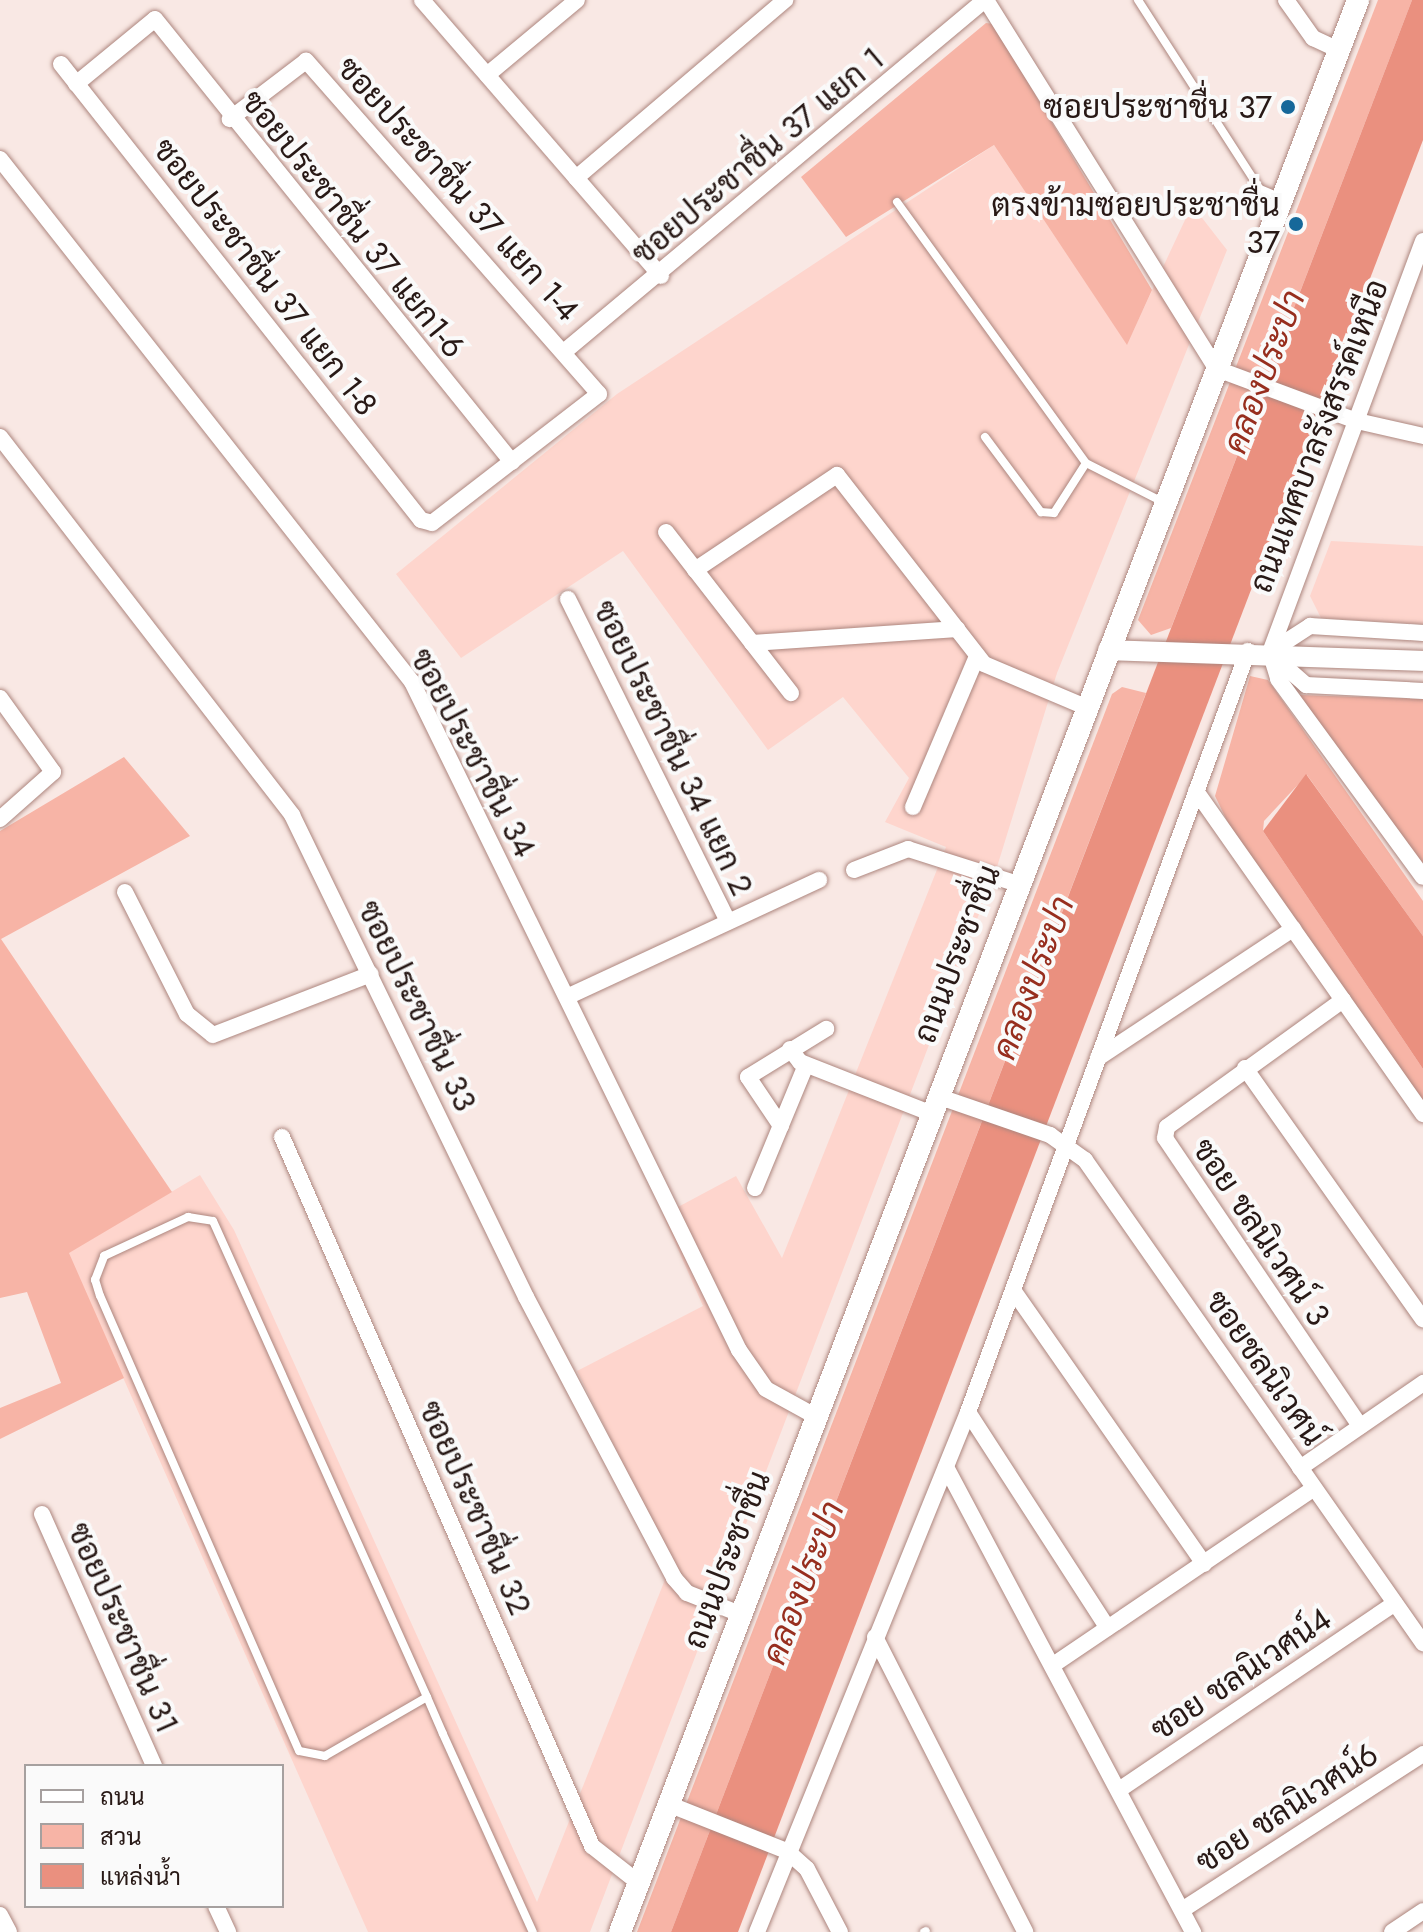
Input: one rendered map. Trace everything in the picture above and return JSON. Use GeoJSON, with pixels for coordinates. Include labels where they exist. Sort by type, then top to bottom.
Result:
{"type":"FeatureCollection","features":[{"type":"Feature","properties":{"kind":"main road","name":"ถนนประชาชื่น"},"geometry":{"type":"LineString","coordinates":[[620,1932],[933,1105],[1358,0]]}},
{"type":"Feature","properties":{"kind":"street"},"geometry":{"type":"LineString","coordinates":[[422,0],[661,276]]}},
{"type":"Feature","properties":{"kind":"street"},"geometry":{"type":"LineString","coordinates":[[487,75],[577,0]]}},
{"type":"Feature","properties":{"kind":"street"},"geometry":{"type":"LineString","coordinates":[[576,178],[785,0]]}},
{"type":"Feature","properties":{"kind":"street"},"geometry":{"type":"LineString","coordinates":[[985,0],[1217,369],[1357,421],[1423,436]]}},
{"type":"Feature","properties":{"kind":"street","name":"ซอยประชาชื่น 37 แยก 1"},"geometry":{"type":"LineString","coordinates":[[565,351],[661,276],[985,0]]}},
{"type":"Feature","properties":{"kind":"street"},"geometry":{"type":"LineString","coordinates":[[1286,0],[1313,38],[1339,50]]}},
{"type":"Feature","properties":{"kind":"street","name":"ซอยประชาชื่น 37 แยก1-6"},"geometry":{"type":"LineString","coordinates":[[76,84],[155,19],[230,119],[512,462]]}},
{"type":"Feature","properties":{"kind":"street","name":"ซอยประชาชื่น 37 แยก 1-4"},"geometry":{"type":"LineString","coordinates":[[230,119],[306,61],[565,351],[599,394],[512,462]]}},
{"type":"Feature","properties":{"kind":"street","name":"ซอยประชาชื่น 37 แยก 1-8"},"geometry":{"type":"LineString","coordinates":[[61,64],[426,523],[512,462]]}},
{"type":"Feature","properties":{"kind":"street","name":"ซอยประชาชื่น 34"},"geometry":{"type":"LineString","coordinates":[[0,159],[412,682],[739,1350],[766,1389],[815,1416]]}},
{"type":"Feature","properties":{"kind":"street","name":"ถนนเทศบาลรังสรรค์เหนือ"},"geometry":{"type":"LineString","coordinates":[[1270,652],[1419,264],[1423,241]]}},
{"type":"Feature","properties":{"kind":"street","name":"ซอยประชาชื่น 33"},"geometry":{"type":"LineString","coordinates":[[0,437],[269,782],[371,974],[526,1297],[674,1578],[687,1593],[740,1614]]}},
{"type":"Feature","properties":{"kind":"street"},"geometry":{"type":"LineString","coordinates":[[695,570],[837,475],[977,656],[1002,674],[1086,707]]}},
{"type":"Feature","properties":{"kind":"street"},"geometry":{"type":"LineString","coordinates":[[666,532],[791,693]]}},
{"type":"Feature","properties":{"kind":"street","name":"ซอยประชาชื่น 34 แยก 2"},"geometry":{"type":"LineString","coordinates":[[568,599],[728,922]]}},
{"type":"Feature","properties":{"kind":"street"},"geometry":{"type":"LineString","coordinates":[[1270,652],[1310,626],[1423,633]]}},
{"type":"Feature","properties":{"kind":"street"},"geometry":{"type":"LineString","coordinates":[[752,643],[958,629]]}},
{"type":"Feature","properties":{"kind":"street"},"geometry":{"type":"LineString","coordinates":[[1108,650],[1270,652],[1423,661]]}},
{"type":"Feature","properties":{"kind":"street"},"geometry":{"type":"LineString","coordinates":[[757,1932],[781,1848],[875,1637],[968,1412],[1196,791],[1239,651]]}},
{"type":"Feature","properties":{"kind":"street"},"geometry":{"type":"LineString","coordinates":[[1270,652],[1306,685],[1423,691]]}},
{"type":"Feature","properties":{"kind":"street"},"geometry":{"type":"LineString","coordinates":[[1270,652],[1278,679],[1423,877]]}},
{"type":"Feature","properties":{"kind":"street"},"geometry":{"type":"LineString","coordinates":[[913,807],[977,656]]}},
{"type":"Feature","properties":{"kind":"street"},"geometry":{"type":"LineString","coordinates":[[0,698],[53,772],[0,819]]}},
{"type":"Feature","properties":{"kind":"street"},"geometry":{"type":"LineString","coordinates":[[1196,791],[1423,1114]]}},
{"type":"Feature","properties":{"kind":"street"},"geometry":{"type":"LineString","coordinates":[[854,870],[908,849],[1018,884]]}},
{"type":"Feature","properties":{"kind":"street","name":"ซอยประชาชื่น 34 แยก 2"},"geometry":{"type":"LineString","coordinates":[[567,997],[819,880]]}},
{"type":"Feature","properties":{"kind":"street"},"geometry":{"type":"LineString","coordinates":[[125,892],[187,1014],[213,1035],[371,974]]}},
{"type":"Feature","properties":{"kind":"street"},"geometry":{"type":"LineString","coordinates":[[1098,1058],[1293,929]]}},
{"type":"Feature","properties":{"kind":"street","name":"ซอย ชลนิเวศน์ 3"},"geometry":{"type":"LineString","coordinates":[[1343,1000],[1167,1127],[1165,1138],[1360,1426]]}},
{"type":"Feature","properties":{"kind":"street"},"geometry":{"type":"LineString","coordinates":[[781,1126],[748,1077],[826,1029]]}},
{"type":"Feature","properties":{"kind":"street"},"geometry":{"type":"LineString","coordinates":[[755,1188],[806,1065],[790,1049]]}},
{"type":"Feature","properties":{"kind":"street","name":"ซอยชลนิเวศน์"},"geometry":{"type":"LineString","coordinates":[[806,1065],[933,1105],[976,1110],[1050,1135],[1085,1160],[1423,1643]]}},
{"type":"Feature","properties":{"kind":"street"},"geometry":{"type":"LineString","coordinates":[[1245,1068],[1423,1319]]}},
{"type":"Feature","properties":{"kind":"street","name":"ซอยประชาชื่น 32"},"geometry":{"type":"LineString","coordinates":[[282,1137],[592,1846],[639,1883]]}},
{"type":"Feature","properties":{"kind":"street"},"geometry":{"type":"LineString","coordinates":[[1013,1290],[1204,1564]]}},
{"type":"Feature","properties":{"kind":"street"},"geometry":{"type":"LineString","coordinates":[[1300,1468],[1423,1383]]}},
{"type":"Feature","properties":{"kind":"street"},"geometry":{"type":"LineString","coordinates":[[968,1412],[1108,1628]]}},
{"type":"Feature","properties":{"kind":"street"},"geometry":{"type":"LineString","coordinates":[[946,1467],[1193,1932]]}},
{"type":"Feature","properties":{"kind":"street"},"geometry":{"type":"LineString","coordinates":[[1053,1665],[1314,1488]]}},
{"type":"Feature","properties":{"kind":"street","name":"ซอยประชาชื่น 31"},"geometry":{"type":"LineString","coordinates":[[42,1514],[153,1764]]}},
{"type":"Feature","properties":{"kind":"street","name":"ซอย ชลนิเวศน์4"},"geometry":{"type":"LineString","coordinates":[[1119,1790],[1395,1603]]}},
{"type":"Feature","properties":{"kind":"street"},"geometry":{"type":"LineString","coordinates":[[875,1637],[1025,1932]]}},
{"type":"Feature","properties":{"kind":"street","name":"ซอย ชลนิเวศน์6"},"geometry":{"type":"LineString","coordinates":[[1182,1910],[1423,1754]]}},
{"type":"Feature","properties":{"kind":"street"},"geometry":{"type":"LineString","coordinates":[[668,1804],[781,1848],[807,1869],[840,1932]]}},
{"type":"Feature","properties":{"kind":"street"},"geometry":{"type":"LineString","coordinates":[[217,1908],[228,1932]]}},
{"type":"Feature","properties":{"kind":"street"},"geometry":{"type":"LineString","coordinates":[[1392,1932],[1423,1911]]}},
{"type":"Feature","properties":{"kind":"street"},"geometry":{"type":"LineString","coordinates":[[0,1915],[9,1932]]}},
{"type":"Feature","properties":{"kind":"lane"},"geometry":{"type":"LineString","coordinates":[[1138,0],[1260,189],[1281,198]]}},
{"type":"Feature","properties":{"kind":"lane"},"geometry":{"type":"LineString","coordinates":[[897,202],[1086,463],[1165,503]]}},
{"type":"Feature","properties":{"kind":"lane"},"geometry":{"type":"LineString","coordinates":[[985,437],[1041,512],[1054,513],[1086,463]]}},
{"type":"Feature","properties":{"kind":"lane"},"geometry":{"type":"LineString","coordinates":[[427,1697],[325,1756],[299,1751],[100,1296],[95,1280],[104,1256],[188,1217],[213,1221],[533,1932]]}},
{"type":"Feature","properties":{"kind":"shaded area"},"geometry":{"type":"Polygon","coordinates":[[[994,145],[1127,344],[1192,205],[1227,250],[1057,673],[997,867],[590,1932],[368,1932],[68,1253],[200,1175],[234,1230],[537,1902],[672,1562],[577,1371],[703,1306],[663,1215],[736,1176],[782,1258],[946,847],[885,822],[909,778],[843,697],[768,750],[623,551],[461,658],[396,574],[617,394],[994,145]]]}},
{"type":"Feature","properties":{"kind":"shaded area"},"geometry":{"type":"Polygon","coordinates":[[[1331,541],[1423,546],[1423,624],[1321,618],[1310,596],[1331,541]]]}},
{"type":"Feature","properties":{"kind":"green space"},"geometry":{"type":"Polygon","coordinates":[[[1378,0],[1412,0],[1171,628],[1151,635],[1138,620],[1378,0]]]}},
{"type":"Feature","properties":{"kind":"green space"},"geometry":{"type":"Polygon","coordinates":[[[986,23],[993,24],[1152,290],[1127,345],[994,145],[846,237],[801,177],[986,23]]]}},
{"type":"Feature","properties":{"kind":"green space"},"geometry":{"type":"Polygon","coordinates":[[[1250,676],[1268,680],[1423,901],[1423,936],[1307,775],[1264,821],[1263,831],[1423,1069],[1423,1106],[1235,837],[1215,796],[1250,676]]]}},
{"type":"Feature","properties":{"kind":"green space"},"geometry":{"type":"Polygon","coordinates":[[[1122,687],[1146,693],[671,1932],[637,1932],[1112,694],[1122,687]]]}},
{"type":"Feature","properties":{"kind":"green space"},"geometry":{"type":"Polygon","coordinates":[[[1299,695],[1423,699],[1423,868],[1299,695]]]}},
{"type":"Feature","properties":{"kind":"green space"},"geometry":{"type":"Polygon","coordinates":[[[124,757],[190,836],[1,939],[172,1192],[69,1253],[124,1378],[0,1439],[0,1408],[61,1383],[27,1292],[0,1298],[0,831],[124,757]]]}},
{"type":"Feature","properties":{"kind":"water"},"geometry":{"type":"Polygon","coordinates":[[[1412,0],[1423,0],[1423,140],[738,1932],[671,1932],[1412,0]]]}},
{"type":"Feature","properties":{"kind":"water"},"geometry":{"type":"Polygon","coordinates":[[[1306,774],[1423,936],[1423,1069],[1263,831],[1306,774]]]}},
{"type":"Feature","properties":{"kind":"place","name":"ซอยประชาชื่น 37"},"geometry":{"type":"Point","coordinates":[1288,107]}},
{"type":"Feature","properties":{"kind":"place","name":"ตรงข้ามซอยประชาชื่น 37"},"geometry":{"type":"Point","coordinates":[1296,224]}},
{"type":"Feature","properties":{"kind":"water label","name":"คลองประปา"},"geometry":{"type":"Point","coordinates":[1264,372]}},
{"type":"Feature","properties":{"kind":"water label","name":"คลองประปา"},"geometry":{"type":"Point","coordinates":[1033,978]}},
{"type":"Feature","properties":{"kind":"water label","name":"คลองประปา"},"geometry":{"type":"Point","coordinates":[803,1583]}}]}
